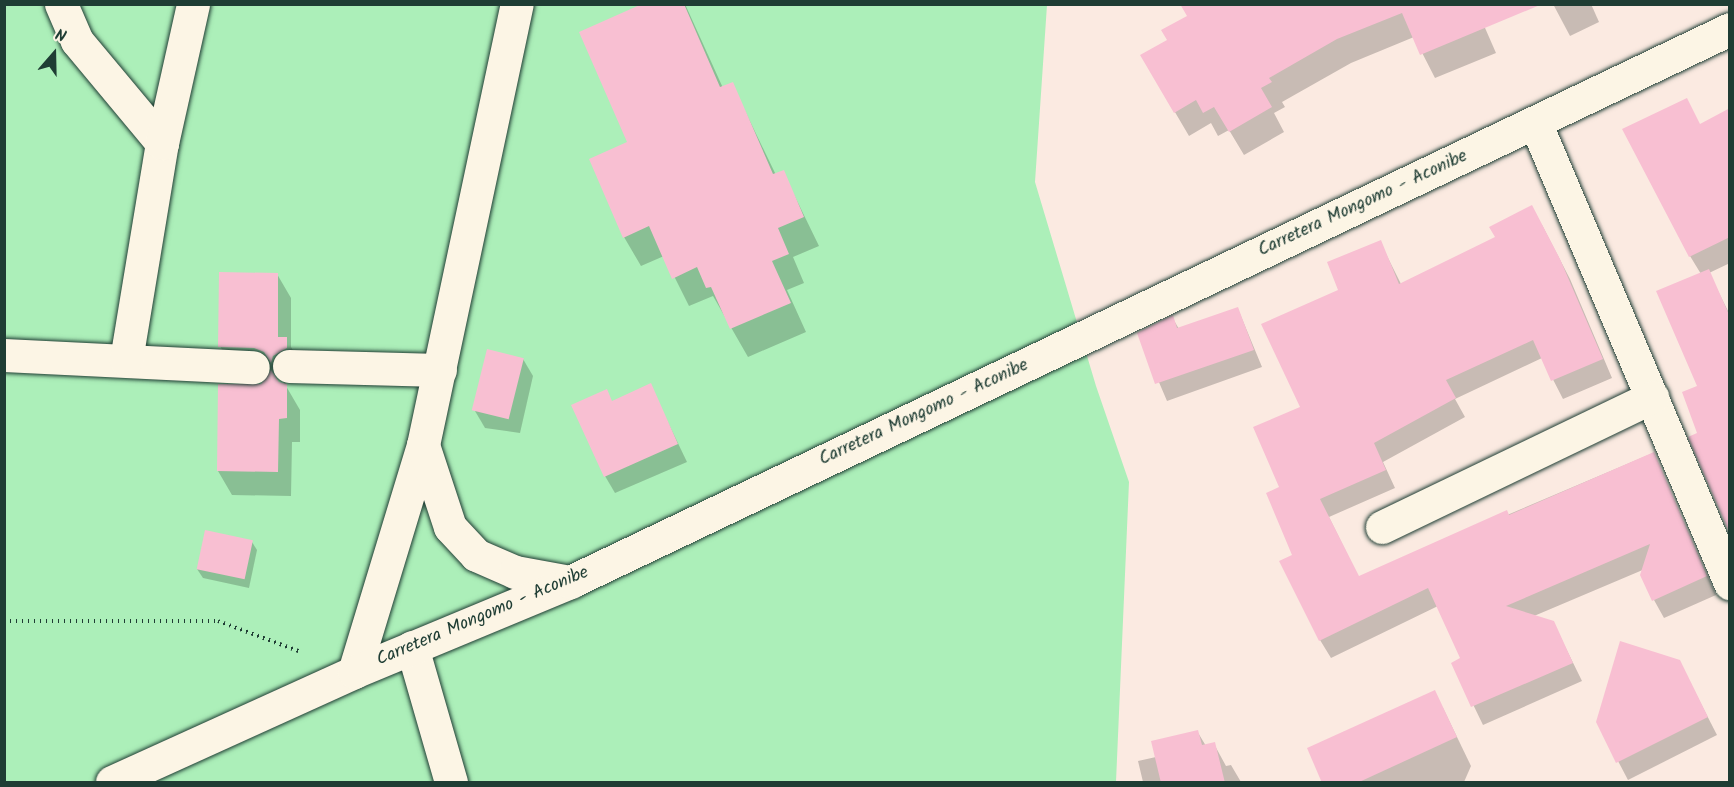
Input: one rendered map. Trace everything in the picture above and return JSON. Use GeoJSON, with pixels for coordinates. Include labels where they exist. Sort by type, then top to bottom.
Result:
{"type":"FeatureCollection","features":[{"type":"Feature","properties":{"kind":"street"},"geometry":{"type":"LineString","coordinates":[[61,4],[77,41],[162,143]]}},
{"type":"Feature","properties":{"kind":"street"},"geometry":{"type":"LineString","coordinates":[[126,360],[162,143],[193,4]]}},
{"type":"Feature","properties":{"kind":"street"},"geometry":{"type":"LineString","coordinates":[[354,672],[423,445],[518,4]]}},
{"type":"Feature","properties":{"kind":"street","name":"Carretera Mongomo - Aconibe"},"geometry":{"type":"LineString","coordinates":[[112,783],[354,672],[570,582],[1730,29]]}},
{"type":"Feature","properties":{"kind":"street"},"geometry":{"type":"LineString","coordinates":[[1535,122],[1730,583]]}},
{"type":"Feature","properties":{"kind":"street"},"geometry":{"type":"LineString","coordinates":[[4,355],[253,367]]}},
{"type":"Feature","properties":{"kind":"street"},"geometry":{"type":"LineString","coordinates":[[289,366],[440,370]]}},
{"type":"Feature","properties":{"kind":"street"},"geometry":{"type":"LineString","coordinates":[[1382,527],[1652,397]]}},
{"type":"Feature","properties":{"kind":"street"},"geometry":{"type":"LineString","coordinates":[[423,445],[450,527],[476,555],[515,572],[570,582]]}},
{"type":"Feature","properties":{"kind":"street"},"geometry":{"type":"LineString","coordinates":[[412,647],[451,783]]}},
{"type":"Feature","properties":{"kind":"path"},"geometry":{"type":"LineString","coordinates":[[4,621],[218,621],[354,672]]}},
{"type":"Feature","properties":{"kind":"green space"},"geometry":{"type":"Polygon","coordinates":[[[5,5],[1047,5],[1035,182],[1096,386],[1129,482],[1116,782],[5,782],[5,5]]]}},
{"type":"Feature","properties":{"kind":"building"},"geometry":{"type":"Polygon","coordinates":[[[642,4],[684,4],[720,87],[733,82],[773,174],[784,170],[804,217],[778,228],[789,254],[772,261],[791,303],[730,329],[711,287],[706,288],[697,267],[672,279],[649,226],[623,238],[589,159],[627,142],[579,32],[642,4]]]}},
{"type":"Feature","properties":{"kind":"building"},"geometry":{"type":"Polygon","coordinates":[[[1180,4],[1540,5],[1420,55],[1402,13],[1337,39],[1269,78],[1272,82],[1261,88],[1272,107],[1229,132],[1214,107],[1203,113],[1196,100],[1174,113],[1140,55],[1167,40],[1161,30],[1187,16],[1180,4]]]}},
{"type":"Feature","properties":{"kind":"building"},"geometry":{"type":"Polygon","coordinates":[[[1687,98],[1700,124],[1730,108],[1730,237],[1689,257],[1622,129],[1687,98]]]}},
{"type":"Feature","properties":{"kind":"building"},"geometry":{"type":"Polygon","coordinates":[[[1532,205],[1560,259],[1603,359],[1551,381],[1533,340],[1446,380],[1456,398],[1374,443],[1386,470],[1320,499],[1359,576],[1507,510],[1509,515],[1654,452],[1707,576],[1652,601],[1640,575],[1650,544],[1506,606],[1554,621],[1573,663],[1471,707],[1451,663],[1460,658],[1428,588],[1319,641],[1279,561],[1292,555],[1266,493],[1279,487],[1253,427],[1300,407],[1261,324],[1338,290],[1327,262],[1381,240],[1399,284],[1495,237],[1489,227],[1532,205]]]}},
{"type":"Feature","properties":{"kind":"building"},"geometry":{"type":"Polygon","coordinates":[[[1709,269],[1730,317],[1730,534],[1688,437],[1697,433],[1682,392],[1697,386],[1656,291],[1709,269]]]}},
{"type":"Feature","properties":{"kind":"building"},"geometry":{"type":"Polygon","coordinates":[[[219,272],[278,273],[278,337],[287,337],[287,348],[273,356],[271,363],[264,352],[254,348],[218,347],[219,272]]]}},
{"type":"Feature","properties":{"kind":"building"},"geometry":{"type":"Polygon","coordinates":[[[1238,307],[1254,350],[1155,384],[1137,333],[1173,315],[1177,328],[1238,307]]]}},
{"type":"Feature","properties":{"kind":"building"},"geometry":{"type":"Polygon","coordinates":[[[487,349],[524,358],[509,419],[472,410],[487,349]]]}},
{"type":"Feature","properties":{"kind":"building"},"geometry":{"type":"Polygon","coordinates":[[[271,370],[279,382],[287,384],[287,418],[279,419],[278,472],[217,471],[218,384],[261,384],[271,370]]]}},
{"type":"Feature","properties":{"kind":"building"},"geometry":{"type":"Polygon","coordinates":[[[651,383],[678,444],[604,477],[571,405],[607,389],[612,401],[651,383]]]}},
{"type":"Feature","properties":{"kind":"building"},"geometry":{"type":"Polygon","coordinates":[[[205,530],[253,540],[245,579],[197,569],[205,530]]]}},
{"type":"Feature","properties":{"kind":"building"},"geometry":{"type":"Polygon","coordinates":[[[1620,641],[1680,660],[1708,717],[1616,763],[1596,722],[1620,641]]]}},
{"type":"Feature","properties":{"kind":"building"},"geometry":{"type":"Polygon","coordinates":[[[1435,690],[1457,737],[1357,783],[1322,783],[1307,748],[1435,690]]]}},
{"type":"Feature","properties":{"kind":"building"},"geometry":{"type":"Polygon","coordinates":[[[1198,730],[1202,745],[1215,742],[1225,783],[1161,783],[1151,741],[1198,730]]]}}]}
